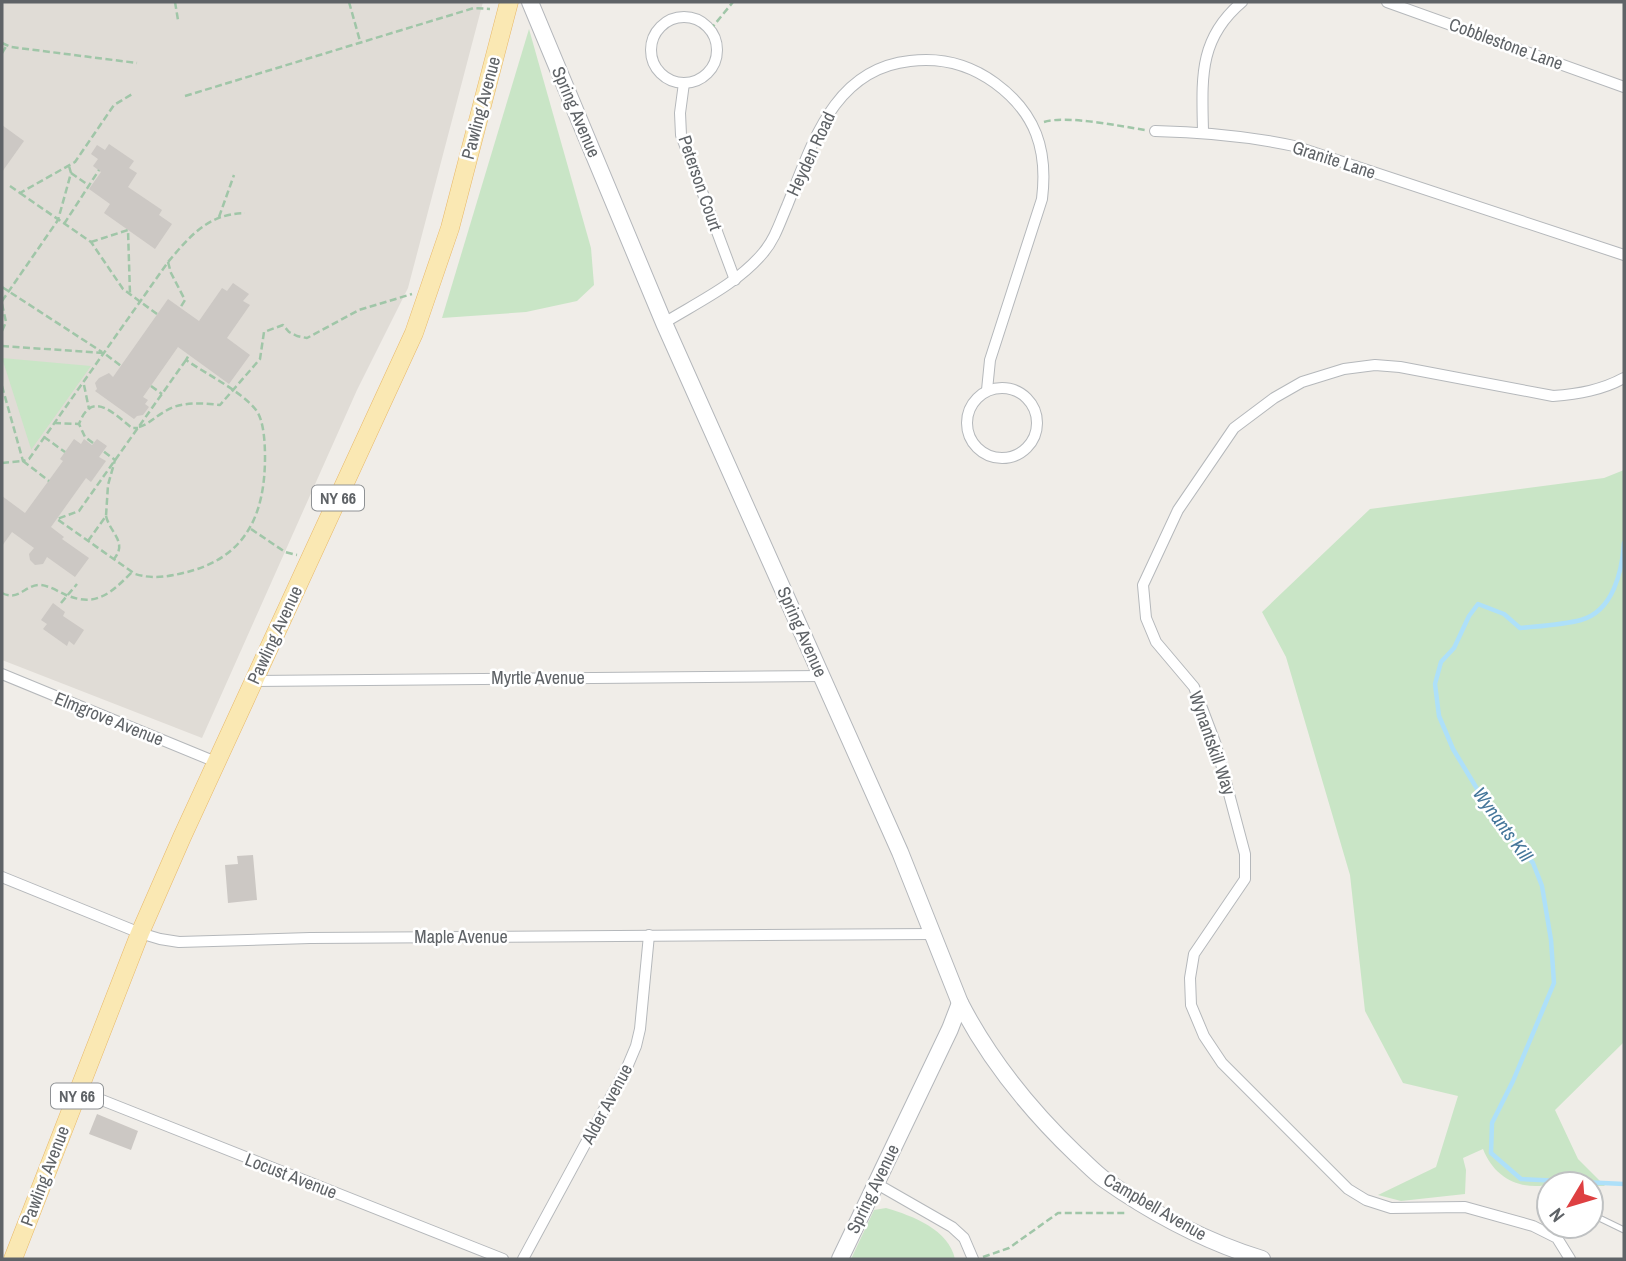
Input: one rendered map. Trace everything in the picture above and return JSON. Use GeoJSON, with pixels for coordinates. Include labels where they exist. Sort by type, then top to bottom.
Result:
{"type":"FeatureCollection","features":[{"type":"Feature","properties":{"kind":"main road","name":"Pawling Avenue"},"geometry":{"type":"LineString","coordinates":[[11,1259],[140,933],[414,333],[450,228],[509,2]]}},
{"type":"Feature","properties":{"kind":"street","name":"Spring Avenue"},"geometry":{"type":"LineString","coordinates":[[530,2],[664,323],[900,852],[960,1003],[957,1016],[839,1259]]}},
{"type":"Feature","properties":{"kind":"street"},"geometry":{"type":"LineString","coordinates":[[1203,132],[1203,62],[1222,22],[1242,2]]}},
{"type":"Feature","properties":{"kind":"street","name":"Cobblestone Lane"},"geometry":{"type":"LineString","coordinates":[[1387,2],[1624,87]]}},
{"type":"Feature","properties":{"kind":"street"},"geometry":{"type":"LineString","coordinates":[[683,16],[694,18],[710,30],[717,50],[716,60],[703,77],[684,83],[672,82],[662,76],[654,67],[650,56],[654,33],[671,18],[683,16]]}},
{"type":"Feature","properties":{"kind":"street","name":"Heyden Road"},"geometry":{"type":"LineString","coordinates":[[664,323],[735,279],[763,253],[774,236],[827,113],[842,95],[880,68],[901,61],[951,61],[974,70],[997,84],[1020,106],[1034,125],[1043,152],[1042,199],[990,360],[987,390],[970,407],[967,419],[967,430],[979,451],[989,457],[1013,457],[1023,452],[1036,434],[1035,411],[1021,393],[1010,389],[987,390]]}},
{"type":"Feature","properties":{"kind":"street","name":"Peterson Court"},"geometry":{"type":"LineString","coordinates":[[684,83],[680,113],[681,135],[735,279]]}},
{"type":"Feature","properties":{"kind":"street","name":"Granite Lane"},"geometry":{"type":"LineString","coordinates":[[1156,131],[1246,136],[1294,146],[1624,255]]}},
{"type":"Feature","properties":{"kind":"street","name":"Wynantskill Way"},"geometry":{"type":"LineString","coordinates":[[1570,1259],[1557,1238],[1521,1223],[1465,1207],[1391,1208],[1366,1200],[1348,1189],[1222,1063],[1204,1036],[1191,1005],[1190,978],[1194,954],[1228,908],[1245,879],[1245,854],[1216,745],[1194,687],[1156,642],[1146,618],[1143,585],[1178,510],[1234,428],[1273,398],[1302,382],[1344,369],[1375,365],[1400,367],[1553,396],[1595,390],[1624,378]]}},
{"type":"Feature","properties":{"kind":"street","name":"Elmgrove Avenue"},"geometry":{"type":"LineString","coordinates":[[2,674],[216,762]]}},
{"type":"Feature","properties":{"kind":"street","name":"Myrtle Avenue"},"geometry":{"type":"LineString","coordinates":[[254,681],[822,676]]}},
{"type":"Feature","properties":{"kind":"street","name":"Maple Avenue"},"geometry":{"type":"LineString","coordinates":[[2,877],[140,933],[179,942],[310,938],[933,934]]}},
{"type":"Feature","properties":{"kind":"street","name":"Alder Avenue"},"geometry":{"type":"LineString","coordinates":[[523,1259],[636,1046],[649,935]]}},
{"type":"Feature","properties":{"kind":"street","name":"Campbell Avenue"},"geometry":{"type":"LineString","coordinates":[[960,1003],[993,1055],[1050,1129],[1103,1179],[1168,1219],[1232,1250],[1262,1259]]}},
{"type":"Feature","properties":{"kind":"street","name":"Locust Avenue"},"geometry":{"type":"LineString","coordinates":[[79,1091],[503,1259]]}},
{"type":"Feature","properties":{"kind":"street"},"geometry":{"type":"LineString","coordinates":[[877,1184],[952,1227],[964,1238],[978,1258]]}},
{"type":"Feature","properties":{"kind":"street"},"geometry":{"type":"LineString","coordinates":[[2,1257],[11,1259]]}},
{"type":"Feature","properties":{"kind":"lane"},"geometry":{"type":"LineString","coordinates":[[1605,1221],[1624,1230]]}},
{"type":"Feature","properties":{"kind":"path"},"geometry":{"type":"LineString","coordinates":[[175,2],[178,20]]}},
{"type":"Feature","properties":{"kind":"path"},"geometry":{"type":"LineString","coordinates":[[349,2],[360,41]]}},
{"type":"Feature","properties":{"kind":"path"},"geometry":{"type":"LineString","coordinates":[[710,30],[733,2]]}},
{"type":"Feature","properties":{"kind":"path"},"geometry":{"type":"LineString","coordinates":[[185,96],[474,8],[491,10]]}},
{"type":"Feature","properties":{"kind":"path"},"geometry":{"type":"LineString","coordinates":[[2,43],[137,63]]}},
{"type":"Feature","properties":{"kind":"path"},"geometry":{"type":"LineString","coordinates":[[2,52],[7,45]]}},
{"type":"Feature","properties":{"kind":"path"},"geometry":{"type":"LineString","coordinates":[[20,193],[75,162],[114,105],[134,93]]}},
{"type":"Feature","properties":{"kind":"path"},"geometry":{"type":"LineString","coordinates":[[1034,125],[1052,120],[1156,131]]}},
{"type":"Feature","properties":{"kind":"path"},"geometry":{"type":"LineString","coordinates":[[2,331],[6,321],[2,303],[58,220],[71,173],[69,166]]}},
{"type":"Feature","properties":{"kind":"path"},"geometry":{"type":"LineString","coordinates":[[64,223],[99,170]]}},
{"type":"Feature","properties":{"kind":"path"},"geometry":{"type":"LineString","coordinates":[[71,173],[89,186]]}},
{"type":"Feature","properties":{"kind":"path"},"geometry":{"type":"LineString","coordinates":[[219,217],[234,175]]}},
{"type":"Feature","properties":{"kind":"path"},"geometry":{"type":"LineString","coordinates":[[10,186],[91,242],[123,289],[157,314]]}},
{"type":"Feature","properties":{"kind":"path"},"geometry":{"type":"LineString","coordinates":[[2,463],[29,459],[168,262],[196,232],[229,213],[245,213]]}},
{"type":"Feature","properties":{"kind":"path"},"geometry":{"type":"LineString","coordinates":[[91,242],[128,230],[130,294]]}},
{"type":"Feature","properties":{"kind":"path"},"geometry":{"type":"LineString","coordinates":[[168,262],[185,300],[180,308]]}},
{"type":"Feature","properties":{"kind":"path"},"geometry":{"type":"LineString","coordinates":[[2,287],[121,366]]}},
{"type":"Feature","properties":{"kind":"path"},"geometry":{"type":"LineString","coordinates":[[93,443],[85,437],[79,424],[82,415],[95,405],[102,405],[132,428],[139,428],[166,410],[184,404],[220,405],[260,359],[264,332],[270,328],[283,325],[297,337],[307,338],[359,310],[430,290]]}},
{"type":"Feature","properties":{"kind":"path"},"geometry":{"type":"LineString","coordinates":[[2,346],[104,353]]}},
{"type":"Feature","properties":{"kind":"path"},"geometry":{"type":"LineString","coordinates":[[186,360],[258,411],[264,440],[263,494],[250,528],[231,552],[215,563],[197,570],[147,578],[132,572],[57,519],[79,510],[189,355]]}},
{"type":"Feature","properties":{"kind":"path"},"geometry":{"type":"LineString","coordinates":[[83,382],[89,409]]}},
{"type":"Feature","properties":{"kind":"path"},"geometry":{"type":"LineString","coordinates":[[2,386],[23,461],[49,481]]}},
{"type":"Feature","properties":{"kind":"path"},"geometry":{"type":"LineString","coordinates":[[151,386],[162,394]]}},
{"type":"Feature","properties":{"kind":"path"},"geometry":{"type":"LineString","coordinates":[[54,423],[79,424]]}},
{"type":"Feature","properties":{"kind":"path"},"geometry":{"type":"LineString","coordinates":[[44,437],[65,452]]}},
{"type":"Feature","properties":{"kind":"path"},"geometry":{"type":"LineString","coordinates":[[103,451],[115,460]]}},
{"type":"Feature","properties":{"kind":"path"},"geometry":{"type":"LineString","coordinates":[[114,559],[120,552],[120,545],[106,516],[108,485],[115,460]]}},
{"type":"Feature","properties":{"kind":"path"},"geometry":{"type":"LineString","coordinates":[[88,541],[106,516]]}},
{"type":"Feature","properties":{"kind":"path"},"geometry":{"type":"LineString","coordinates":[[250,528],[285,552]]}},
{"type":"Feature","properties":{"kind":"path"},"geometry":{"type":"LineString","coordinates":[[2,593],[9,597],[19,595],[32,586],[43,585],[67,596],[85,600],[107,596],[132,572]]}},
{"type":"Feature","properties":{"kind":"path"},"geometry":{"type":"LineString","coordinates":[[61,603],[77,584]]}},
{"type":"Feature","properties":{"kind":"path"},"geometry":{"type":"LineString","coordinates":[[978,1258],[1009,1248],[1058,1213],[1127,1213]]}},
{"type":"Feature","properties":{"kind":"shaded area"},"geometry":{"type":"Polygon","coordinates":[[[2,2],[483,2],[408,288],[357,390],[202,738],[2,660],[2,2]]]}},
{"type":"Feature","properties":{"kind":"green space"},"geometry":{"type":"Polygon","coordinates":[[[529,29],[591,248],[594,285],[577,301],[526,312],[442,318],[529,29]]]}},
{"type":"Feature","properties":{"kind":"green space"},"geometry":{"type":"Polygon","coordinates":[[[2,358],[91,366],[31,450],[31,449],[2,358]]]}},
{"type":"Feature","properties":{"kind":"green space"},"geometry":{"type":"Polygon","coordinates":[[[1624,470],[1624,1042],[1555,1110],[1578,1159],[1589,1170],[1535,1170],[1535,1186],[1531,1186],[1502,1176],[1488,1160],[1483,1149],[1463,1158],[1466,1170],[1465,1194],[1401,1201],[1378,1195],[1436,1167],[1458,1096],[1403,1083],[1365,1011],[1350,875],[1286,657],[1262,612],[1370,509],[1604,478],[1624,470]]]}},
{"type":"Feature","properties":{"kind":"green space"},"geometry":{"type":"Polygon","coordinates":[[[886,1208],[928,1225],[945,1240],[955,1259],[851,1259],[874,1210],[886,1208]]]}},
{"type":"Feature","properties":{"kind":"building"},"geometry":{"type":"Polygon","coordinates":[[[2,125],[24,141],[2,172],[2,125]]]}},
{"type":"Feature","properties":{"kind":"building"},"geometry":{"type":"Polygon","coordinates":[[[109,144],[134,161],[129,168],[137,173],[128,187],[162,210],[159,215],[172,224],[155,249],[104,213],[110,204],[89,189],[101,172],[93,166],[98,159],[91,154],[97,145],[105,150],[109,144]]]}},
{"type":"Feature","properties":{"kind":"building"},"geometry":{"type":"Polygon","coordinates":[[[233,283],[249,294],[243,301],[250,305],[227,338],[250,355],[229,384],[178,347],[143,397],[148,400],[145,404],[149,407],[143,415],[134,419],[95,391],[95,383],[99,378],[109,373],[113,377],[168,299],[199,321],[222,288],[227,291],[233,283]]]}},
{"type":"Feature","properties":{"kind":"building"},"geometry":{"type":"Polygon","coordinates":[[[74,439],[81,444],[84,439],[92,445],[97,439],[107,446],[99,457],[106,461],[91,482],[86,478],[51,527],[64,537],[62,539],[89,558],[75,577],[47,557],[43,564],[35,565],[29,554],[34,548],[12,532],[2,546],[2,496],[25,513],[63,461],[60,459],[74,439]]]}},
{"type":"Feature","properties":{"kind":"building"},"geometry":{"type":"Polygon","coordinates":[[[53,603],[65,612],[63,616],[84,630],[74,645],[69,641],[67,646],[43,629],[47,624],[41,620],[53,603]]]}},
{"type":"Feature","properties":{"kind":"building"},"geometry":{"type":"Polygon","coordinates":[[[253,855],[257,900],[228,903],[225,865],[238,864],[237,856],[253,855]]]}},
{"type":"Feature","properties":{"kind":"building"},"geometry":{"type":"Polygon","coordinates":[[[97,1114],[138,1131],[131,1150],[89,1134],[97,1114]]]}},
{"type":"Feature","properties":{"kind":"waterway","name":"Wynants Kill"},"geometry":{"type":"LineString","coordinates":[[1624,543],[1614,589],[1601,608],[1592,615],[1566,623],[1520,628],[1504,614],[1478,604],[1469,616],[1454,648],[1441,662],[1435,684],[1439,716],[1453,749],[1485,802],[1533,863],[1542,886],[1551,940],[1554,983],[1513,1081],[1492,1123],[1491,1153],[1521,1179],[1624,1184]]}}]}
